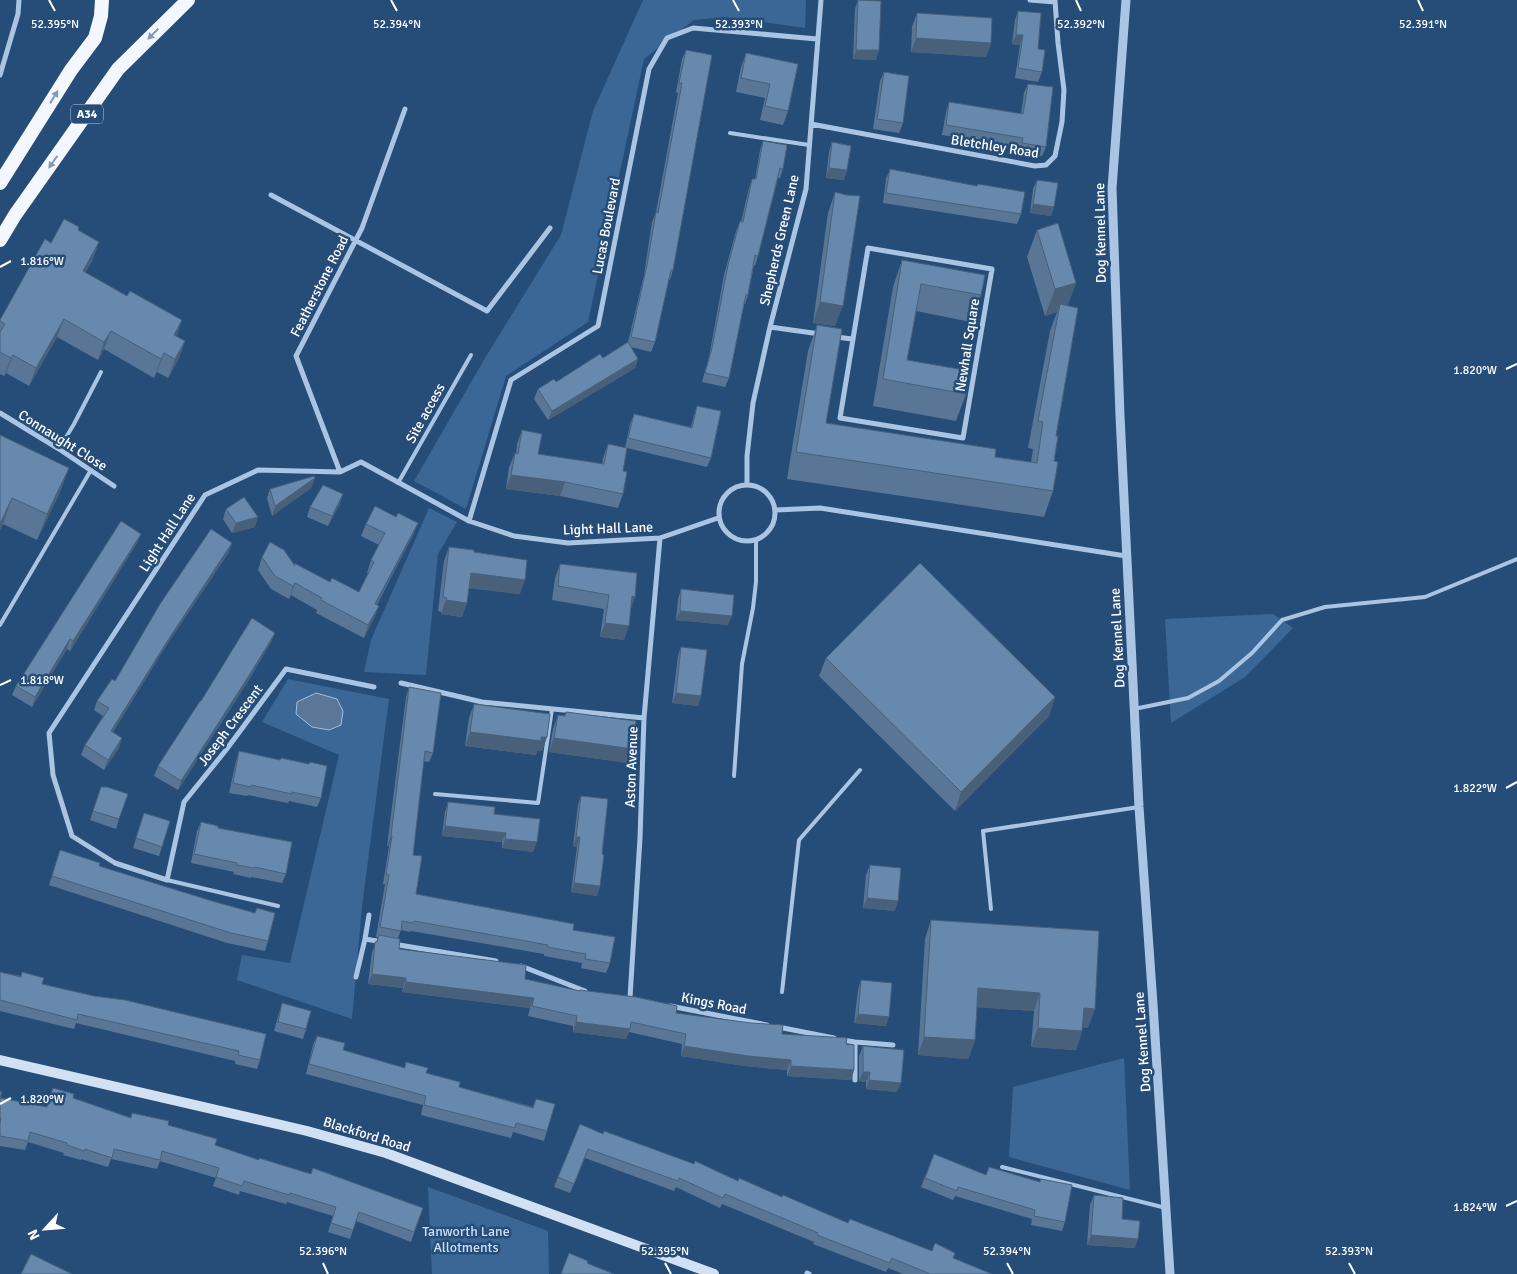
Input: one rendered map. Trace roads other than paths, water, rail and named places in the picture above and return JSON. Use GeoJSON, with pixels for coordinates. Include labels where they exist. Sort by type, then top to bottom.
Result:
{"type":"FeatureCollection","features":[{"type":"Feature","properties":{"kind":"highway","name":"A34"},"geometry":{"type":"LineString","coordinates":[[0,183],[71,70],[95,38],[101,16],[102,0]]}},
{"type":"Feature","properties":{"kind":"highway","name":"A34"},"geometry":{"type":"LineString","coordinates":[[0,240],[118,69],[188,0]]}},
{"type":"Feature","properties":{"kind":"main road","name":"Blackford Road"},"geometry":{"type":"LineString","coordinates":[[0,1060],[307,1131],[386,1153],[714,1274]]}},
{"type":"Feature","properties":{"kind":"street"},"geometry":{"type":"LineString","coordinates":[[0,75],[18,14],[19,0]]}},
{"type":"Feature","properties":{"kind":"street","name":"Shepherds Green Lane"},"geometry":{"type":"LineString","coordinates":[[747,484],[747,456],[753,403],[770,326],[806,189],[821,0]]}},
{"type":"Feature","properties":{"kind":"street","name":"Bletchley Road"},"geometry":{"type":"LineString","coordinates":[[811,124],[1035,166],[1046,165],[1055,156],[1062,122],[1064,90],[1055,1],[1030,0]]}},
{"type":"Feature","properties":{"kind":"street","name":"Dog Kennel Lane"},"geometry":{"type":"LineString","coordinates":[[1126,0],[1112,188],[1126,556],[1139,807],[1170,1274]]}},
{"type":"Feature","properties":{"kind":"street","name":"Lucas Boulevard"},"geometry":{"type":"LineString","coordinates":[[469,521],[510,380],[598,326],[649,68],[667,38],[693,28],[817,39]]}},
{"type":"Feature","properties":{"kind":"street","name":"Featherstone Road"},"geometry":{"type":"LineString","coordinates":[[340,472],[296,356],[362,228],[405,109]]}},
{"type":"Feature","properties":{"kind":"street"},"geometry":{"type":"LineString","coordinates":[[271,195],[486,311],[550,228]]}},
{"type":"Feature","properties":{"kind":"street","name":"Newhall Square"},"geometry":{"type":"LineString","coordinates":[[868,248],[992,269],[963,438],[840,418],[852,340],[868,248]]}},
{"type":"Feature","properties":{"kind":"street"},"geometry":{"type":"LineString","coordinates":[[770,326],[825,335]]}},
{"type":"Feature","properties":{"kind":"street"},"geometry":{"type":"LineString","coordinates":[[834,337],[852,340]]}},
{"type":"Feature","properties":{"kind":"street","name":"Connaught Close"},"geometry":{"type":"LineString","coordinates":[[0,413],[114,486]]}},
{"type":"Feature","properties":{"kind":"street","name":"Light Hall Lane"},"geometry":{"type":"LineString","coordinates":[[167,880],[115,863],[72,836],[53,775],[49,733],[205,495],[258,470],[340,472],[361,462],[469,521],[514,536],[568,543],[660,538],[718,518]]}},
{"type":"Feature","properties":{"kind":"street"},"geometry":{"type":"LineString","coordinates":[[747,484],[756,485],[764,489],[774,502],[776,510],[775,520],[771,529],[764,536],[756,540],[747,541],[738,540],[731,536],[724,529],[718,518],[720,504],[724,496],[731,490],[747,484]]}},
{"type":"Feature","properties":{"kind":"street"},"geometry":{"type":"LineString","coordinates":[[776,510],[820,508],[1126,556]]}},
{"type":"Feature","properties":{"kind":"street","name":"Aston Avenue"},"geometry":{"type":"LineString","coordinates":[[630,998],[640,838],[644,718],[660,538]]}},
{"type":"Feature","properties":{"kind":"street","name":"Joseph Crescent"},"geometry":{"type":"LineString","coordinates":[[167,880],[184,802],[286,670],[374,687]]}},
{"type":"Feature","properties":{"kind":"street"},"geometry":{"type":"LineString","coordinates":[[401,683],[482,702],[644,718]]}},
{"type":"Feature","properties":{"kind":"street"},"geometry":{"type":"LineString","coordinates":[[356,977],[369,915]]}},
{"type":"Feature","properties":{"kind":"street"},"geometry":{"type":"LineString","coordinates":[[365,939],[503,962]]}},
{"type":"Feature","properties":{"kind":"street"},"geometry":{"type":"LineString","coordinates":[[512,964],[522,966],[586,992],[594,993]]}},
{"type":"Feature","properties":{"kind":"street"},"geometry":{"type":"LineString","coordinates":[[621,996],[640,999]]}},
{"type":"Feature","properties":{"kind":"street","name":"Kings Road"},"geometry":{"type":"LineString","coordinates":[[659,1003],[855,1042],[893,1045]]}},
{"type":"Feature","properties":{"kind":"street"},"geometry":{"type":"LineString","coordinates":[[855,1042],[855,1080]]}},
{"type":"Feature","properties":{"kind":"lane"},"geometry":{"type":"LineString","coordinates":[[730,133],[809,145]]}},
{"type":"Feature","properties":{"kind":"lane","name":"Site access"},"geometry":{"type":"LineString","coordinates":[[398,483],[471,355]]}},
{"type":"Feature","properties":{"kind":"lane"},"geometry":{"type":"LineString","coordinates":[[59,449],[101,372]]}},
{"type":"Feature","properties":{"kind":"lane"},"geometry":{"type":"LineString","coordinates":[[0,625],[91,470]]}},
{"type":"Feature","properties":{"kind":"lane"},"geometry":{"type":"LineString","coordinates":[[734,776],[742,664],[756,582],[756,540]]}},
{"type":"Feature","properties":{"kind":"lane"},"geometry":{"type":"LineString","coordinates":[[1134,709],[1188,698],[1218,681],[1252,653],[1282,620],[1325,607],[1425,597],[1517,559]]}},
{"type":"Feature","properties":{"kind":"lane"},"geometry":{"type":"LineString","coordinates":[[435,794],[538,803],[552,709]]}},
{"type":"Feature","properties":{"kind":"lane"},"geometry":{"type":"LineString","coordinates":[[782,992],[798,840],[860,770]]}},
{"type":"Feature","properties":{"kind":"lane"},"geometry":{"type":"LineString","coordinates":[[991,909],[983,831],[1139,807]]}},
{"type":"Feature","properties":{"kind":"lane"},"geometry":{"type":"LineString","coordinates":[[167,880],[278,906]]}},
{"type":"Feature","properties":{"kind":"lane"},"geometry":{"type":"LineString","coordinates":[[1002,1167],[1166,1208]]}},
{"type":"Feature","properties":{"kind":"park label","name":"Tanworth Lane Allotments"},"geometry":{"type":"Point","coordinates":[466,1240]}}]}
